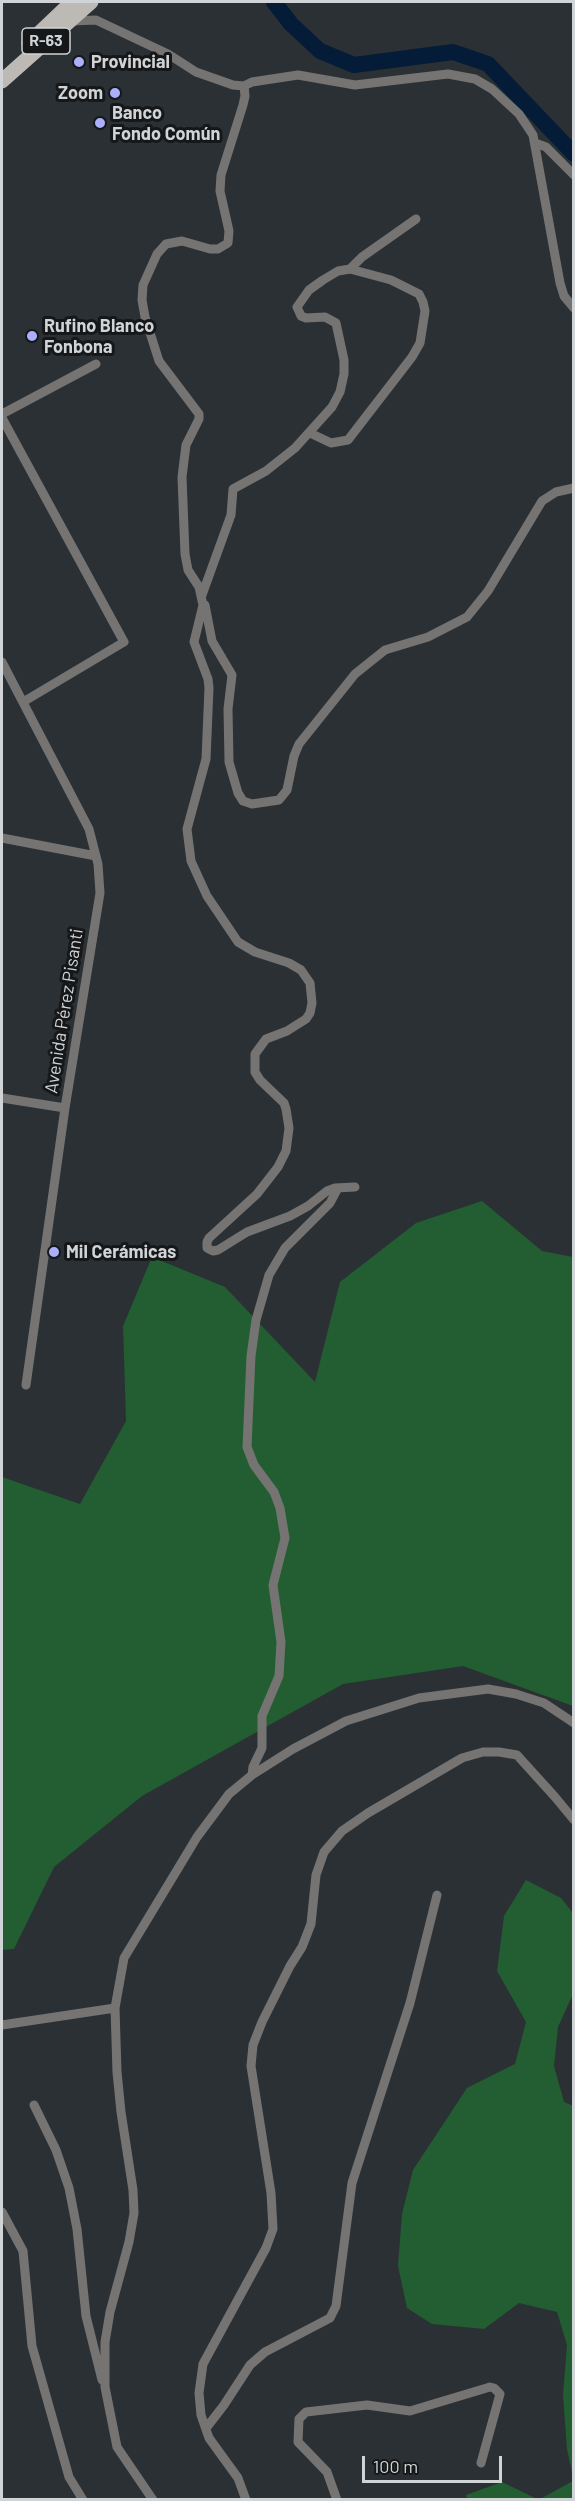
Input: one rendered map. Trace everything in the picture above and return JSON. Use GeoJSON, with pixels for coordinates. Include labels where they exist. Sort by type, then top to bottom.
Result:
{"type":"FeatureCollection","features":[{"type":"Feature","properties":{"kind":"main road","name":"R-63"},"geometry":{"type":"LineString","coordinates":[[2,71],[65,9],[90,2]]}},
{"type":"Feature","properties":{"kind":"main road","name":"R-63"},"geometry":{"type":"LineString","coordinates":[[2,81],[65,9]]}},
{"type":"Feature","properties":{"kind":"street"},"geometry":{"type":"LineString","coordinates":[[90,2],[96,20]]}},
{"type":"Feature","properties":{"kind":"street"},"geometry":{"type":"LineString","coordinates":[[65,9],[96,20],[168,54],[196,72],[244,87],[252,82],[298,75],[355,85],[433,75],[460,75],[475,79],[504,98],[527,125],[535,143],[557,274],[564,296],[573,308]]}},
{"type":"Feature","properties":{"kind":"street"},"geometry":{"type":"LineString","coordinates":[[244,87],[243,105],[221,175],[220,191],[229,231],[228,243],[218,249],[182,241],[166,244],[157,254],[141,293],[145,317],[159,361],[199,414],[199,419],[186,445],[182,477],[185,554],[188,570],[199,587],[212,640],[232,675],[228,709],[229,762],[238,793],[243,801],[252,804],[279,800],[287,790],[294,756],[299,744],[355,674],[385,650],[428,637],[467,617],[488,591],[542,501],[556,492],[573,488]]}},
{"type":"Feature","properties":{"kind":"street"},"geometry":{"type":"LineString","coordinates":[[535,143],[546,147],[573,175]]}},
{"type":"Feature","properties":{"kind":"street"},"geometry":{"type":"LineString","coordinates":[[350,269],[362,257],[416,219]]}},
{"type":"Feature","properties":{"kind":"street"},"geometry":{"type":"LineString","coordinates":[[310,432],[332,443],[348,440],[412,357],[420,343],[425,311],[418,294],[391,280],[350,269],[338,272],[309,290],[297,307],[301,316],[325,317],[336,323],[344,360],[344,374],[336,399],[295,448],[266,471],[233,489],[231,515],[202,597],[203,612],[194,642],[208,679],[209,688],[206,759],[187,829],[191,861],[207,896],[238,942],[255,952],[289,963],[302,970],[308,976],[312,993],[310,1012],[306,1019],[287,1031],[266,1039],[255,1054],[255,1072],[260,1080],[284,1103],[286,1109],[289,1128],[286,1151],[267,1183],[212,1234],[207,1242],[207,1248],[213,1251],[218,1250],[247,1232],[290,1216],[327,1191],[355,1187]]}},
{"type":"Feature","properties":{"kind":"street"},"geometry":{"type":"LineString","coordinates":[[23,702],[124,642],[2,416],[96,363]]}},
{"type":"Feature","properties":{"kind":"street","name":"Avenida Pérez Pisanti"},"geometry":{"type":"LineString","coordinates":[[2,662],[89,830],[96,856],[100,893],[65,1108],[26,1385]]}},
{"type":"Feature","properties":{"kind":"street"},"geometry":{"type":"LineString","coordinates":[[2,838],[96,856]]}},
{"type":"Feature","properties":{"kind":"street"},"geometry":{"type":"LineString","coordinates":[[2,1098],[65,1108]]}},
{"type":"Feature","properties":{"kind":"street"},"geometry":{"type":"LineString","coordinates":[[252,1775],[253,1767],[262,1748],[262,1716],[279,1676],[281,1642],[273,1585],[285,1538],[280,1508],[274,1492],[254,1465],[247,1448],[251,1356],[256,1320],[269,1275],[285,1248],[330,1203],[338,1188]]}},
{"type":"Feature","properties":{"kind":"street"},"geometry":{"type":"LineString","coordinates":[[153,2499],[117,2447],[105,2387],[105,2342],[110,2312],[129,2242],[134,2213],[133,2190],[121,2112],[115,2008],[124,1958],[197,1837],[229,1794],[252,1775],[293,1749],[346,1721],[419,1698],[488,1689],[516,1694],[544,1703],[573,1723]]}},
{"type":"Feature","properties":{"kind":"street"},"geometry":{"type":"LineString","coordinates":[[246,2499],[238,2478],[209,2438],[201,2415],[200,2393],[203,2364],[266,2248],[273,2229],[271,2193],[251,2066],[253,2045],[290,1966],[302,1947],[311,1924],[316,1875],[324,1852],[342,1831],[368,1813],[462,1758],[483,1752],[517,1755],[573,1820]]}},
{"type":"Feature","properties":{"kind":"street"},"geometry":{"type":"LineString","coordinates":[[207,2427],[250,2365],[265,2352],[330,2318],[336,2306],[352,2183],[410,2003],[437,1895]]}},
{"type":"Feature","properties":{"kind":"street"},"geometry":{"type":"LineString","coordinates":[[2,2025],[115,2008]]}},
{"type":"Feature","properties":{"kind":"street"},"geometry":{"type":"LineString","coordinates":[[34,2105],[56,2150],[69,2188],[77,2229],[86,2316],[105,2387]]}},
{"type":"Feature","properties":{"kind":"street"},"geometry":{"type":"LineString","coordinates":[[2,2212],[23,2251],[32,2346],[69,2477],[82,2499]]}},
{"type":"Feature","properties":{"kind":"street"},"geometry":{"type":"LineString","coordinates":[[337,2499],[327,2472],[298,2442],[299,2419],[306,2412],[367,2405],[411,2411],[490,2387],[495,2388],[500,2394],[481,2463]]}},
{"type":"Feature","properties":{"kind":"green space"},"geometry":{"type":"Polygon","coordinates":[[[482,1201],[542,1251],[573,1257],[573,1706],[463,1666],[343,1684],[142,1796],[54,1867],[14,1949],[2,1950],[2,1477],[80,1504],[126,1421],[123,1326],[152,1257],[225,1287],[315,1382],[340,1282],[416,1223],[482,1201]]]}},
{"type":"Feature","properties":{"kind":"green space"},"geometry":{"type":"Polygon","coordinates":[[[526,1880],[561,1898],[573,1913],[573,1994],[558,2027],[554,2066],[564,2102],[574,2106],[573,2477],[567,2449],[563,2395],[567,2345],[557,2312],[519,2303],[484,2329],[432,2324],[407,2308],[398,2266],[402,2214],[413,2170],[467,2088],[515,2064],[526,2022],[497,1971],[504,1916],[526,1880]]]}},
{"type":"Feature","properties":{"kind":"green space"},"geometry":{"type":"Polygon","coordinates":[[[573,2481],[573,2499],[540,2499],[573,2481]]]}},
{"type":"Feature","properties":{"kind":"green space"},"geometry":{"type":"Polygon","coordinates":[[[502,2482],[537,2499],[467,2499],[466,2495],[502,2482]]]}},
{"type":"Feature","properties":{"kind":"waterway"},"geometry":{"type":"LineString","coordinates":[[274,2],[291,24],[320,51],[354,65],[453,52],[488,64],[574,154]]}},
{"type":"Feature","properties":{"kind":"place","name":"Provincial"},"geometry":{"type":"Point","coordinates":[79,62]}},
{"type":"Feature","properties":{"kind":"place","name":"Zoom"},"geometry":{"type":"Point","coordinates":[115,93]}},
{"type":"Feature","properties":{"kind":"place","name":"Banco Fondo Común"},"geometry":{"type":"Point","coordinates":[100,123]}},
{"type":"Feature","properties":{"kind":"place","name":"Rufino Blanco Fonbona"},"geometry":{"type":"Point","coordinates":[32,336]}},
{"type":"Feature","properties":{"kind":"place","name":"Mil Cerámicas"},"geometry":{"type":"Point","coordinates":[54,1252]}}]}
